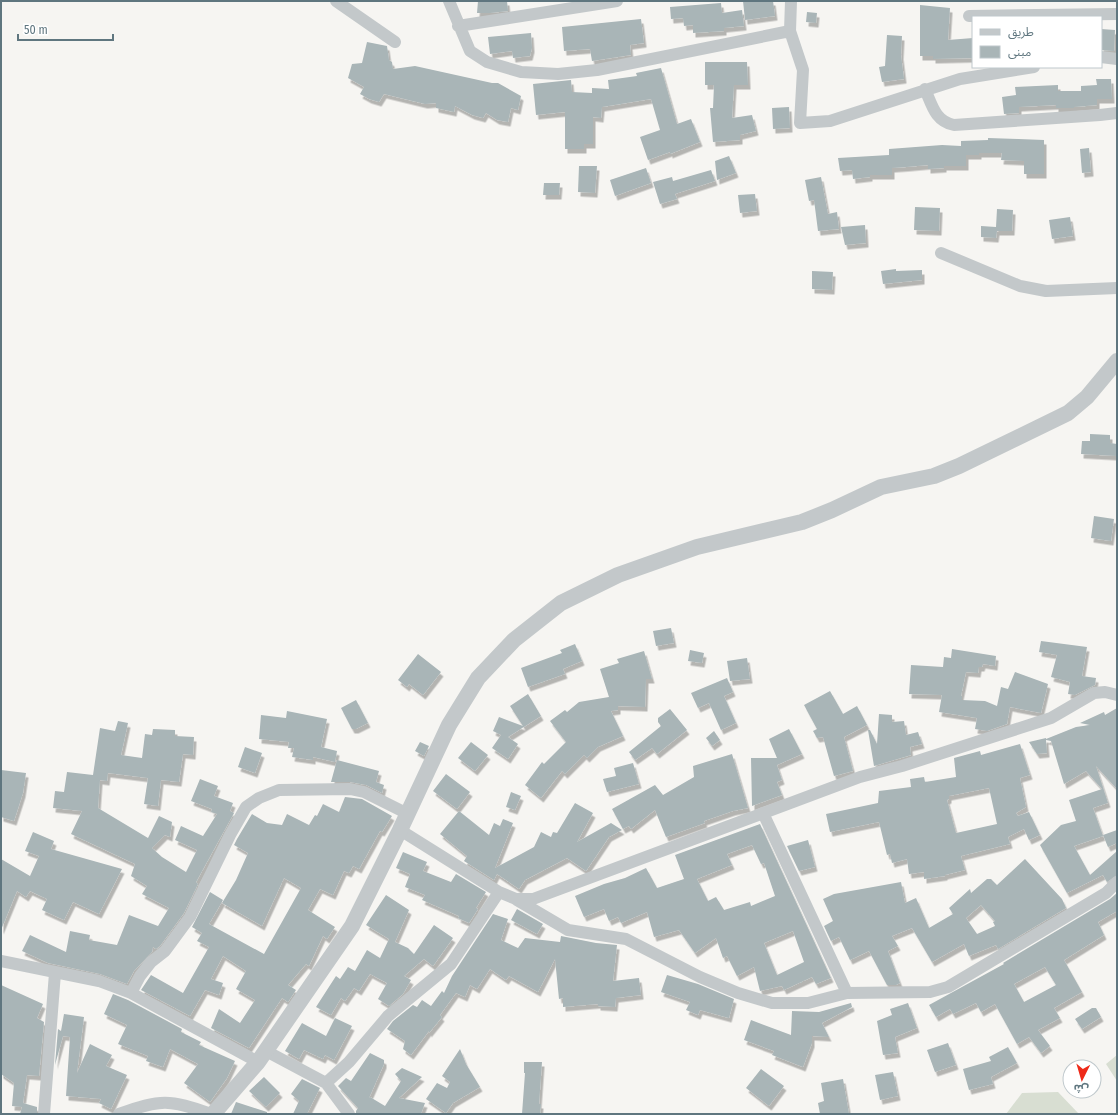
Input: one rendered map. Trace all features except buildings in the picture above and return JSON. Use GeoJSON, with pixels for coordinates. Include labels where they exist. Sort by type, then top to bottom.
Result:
{"type":"FeatureCollection","features":[{"type":"Feature","properties":{"kind":"street"},"geometry":{"type":"LineString","coordinates":[[448,1],[470,51],[487,62],[521,72],[558,74],[597,70],[790,31]]}},
{"type":"Feature","properties":{"kind":"street"},"geometry":{"type":"LineString","coordinates":[[458,26],[617,1]]}},
{"type":"Feature","properties":{"kind":"street"},"geometry":{"type":"LineString","coordinates":[[791,1],[790,31],[803,70],[800,123],[830,122],[925,89],[960,79],[1028,68]]}},
{"type":"Feature","properties":{"kind":"street"},"geometry":{"type":"LineString","coordinates":[[340,2],[395,42]]}},
{"type":"Feature","properties":{"kind":"street"},"geometry":{"type":"LineString","coordinates":[[969,16],[1072,13],[1117,14]]}},
{"type":"Feature","properties":{"kind":"street"},"geometry":{"type":"LineString","coordinates":[[1102,57],[1117,59]]}},
{"type":"Feature","properties":{"kind":"street"},"geometry":{"type":"LineString","coordinates":[[925,89],[938,117],[945,123],[954,124],[1117,113]]}},
{"type":"Feature","properties":{"kind":"street"},"geometry":{"type":"LineString","coordinates":[[941,253],[1020,286],[1046,291],[1117,288]]}},
{"type":"Feature","properties":{"kind":"street"},"geometry":{"type":"LineString","coordinates":[[119,1114],[142,1105],[163,1102],[180,1103],[212,1114],[262,1057],[352,926],[408,814],[449,725],[478,678],[514,640],[561,603],[618,575],[698,547],[802,522],[832,510],[881,486],[934,476],[959,466],[1068,413],[1087,397],[1117,361]]}},
{"type":"Feature","properties":{"kind":"street"},"geometry":{"type":"LineString","coordinates":[[516,898],[533,899],[860,777],[902,766],[1051,718],[1094,693],[1105,692],[1117,695]]}},
{"type":"Feature","properties":{"kind":"street"},"geometry":{"type":"LineString","coordinates":[[131,993],[151,962],[165,951],[190,917],[246,807],[259,798],[280,790],[350,789],[364,792],[408,814]]}},
{"type":"Feature","properties":{"kind":"street"},"geometry":{"type":"LineString","coordinates":[[763,813],[847,993]]}},
{"type":"Feature","properties":{"kind":"street"},"geometry":{"type":"LineString","coordinates":[[400,830],[499,892],[516,898],[568,930],[626,939],[700,977],[738,993],[772,1003],[808,1003],[847,993],[930,992],[948,987],[1106,893],[1117,882]]}},
{"type":"Feature","properties":{"kind":"street"},"geometry":{"type":"LineString","coordinates":[[326,1083],[349,1062],[388,1016],[451,964],[499,892]]}},
{"type":"Feature","properties":{"kind":"street"},"geometry":{"type":"LineString","coordinates":[[1,961],[99,982],[131,993],[262,1057],[326,1083],[348,1114]]}},
{"type":"Feature","properties":{"kind":"street"},"geometry":{"type":"LineString","coordinates":[[44,1114],[55,973]]}},
{"type":"Feature","properties":{"kind":"shaded area"},"geometry":{"type":"Polygon","coordinates":[[[1117,1055],[1117,1081],[1106,1064],[1117,1055]]]}},
{"type":"Feature","properties":{"kind":"shaded area"},"geometry":{"type":"Polygon","coordinates":[[[1058,1092],[1062,1096],[1062,1099],[1065,1099],[1079,1114],[1006,1114],[1022,1093],[1058,1092]]]}}]}
